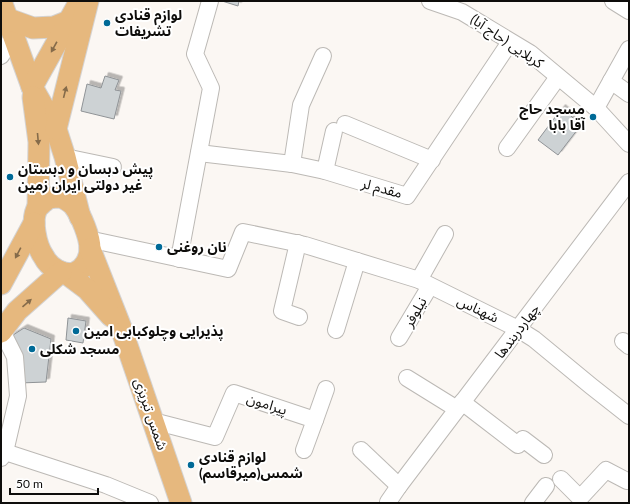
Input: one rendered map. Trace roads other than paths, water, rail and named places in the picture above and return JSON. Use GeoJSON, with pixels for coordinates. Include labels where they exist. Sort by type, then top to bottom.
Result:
{"type":"FeatureCollection","features":[{"type":"Feature","properties":{"kind":"main road"},"geometry":{"type":"LineString","coordinates":[[80,1],[32,87],[39,142],[36,241],[43,257],[51,266],[87,289],[120,325]]}},
{"type":"Feature","properties":{"kind":"main road"},"geometry":{"type":"LineString","coordinates":[[56,130],[88,1]]}},
{"type":"Feature","properties":{"kind":"main road"},"geometry":{"type":"LineString","coordinates":[[7,19],[33,28],[54,27],[68,21]]}},
{"type":"Feature","properties":{"kind":"main road"},"geometry":{"type":"LineString","coordinates":[[1,331],[17,311],[64,273],[75,273],[82,268],[86,264],[89,244],[80,217],[65,156],[56,130],[32,87],[7,19]]}},
{"type":"Feature","properties":{"kind":"main road"},"geometry":{"type":"LineString","coordinates":[[1,284],[36,215],[48,198],[62,197],[68,200],[74,206],[80,217]]}},
{"type":"Feature","properties":{"kind":"main road","name":"شمس تبریزی"},"geometry":{"type":"LineString","coordinates":[[89,244],[120,325],[181,503]]}},
{"type":"Feature","properties":{"kind":"street"},"geometry":{"type":"LineString","coordinates":[[89,244],[179,260],[211,88],[194,54],[210,1]]}},
{"type":"Feature","properties":{"kind":"street","name":"کربلایی (حاج آبا)"},"geometry":{"type":"LineString","coordinates":[[430,1],[452,4],[462,12],[530,53],[596,108],[629,144]]}},
{"type":"Feature","properties":{"kind":"street"},"geometry":{"type":"LineString","coordinates":[[613,1],[629,11]]}},
{"type":"Feature","properties":{"kind":"street"},"geometry":{"type":"LineString","coordinates":[[1,56],[7,19]]}},
{"type":"Feature","properties":{"kind":"street","name":"مقدم لر"},"geometry":{"type":"LineString","coordinates":[[199,153],[292,164],[407,196],[510,42]]}},
{"type":"Feature","properties":{"kind":"street"},"geometry":{"type":"LineString","coordinates":[[596,108],[629,49]]}},
{"type":"Feature","properties":{"kind":"street"},"geometry":{"type":"LineString","coordinates":[[292,164],[301,105],[323,56]]}},
{"type":"Feature","properties":{"kind":"street"},"geometry":{"type":"LineString","coordinates":[[507,148],[558,77]]}},
{"type":"Feature","properties":{"kind":"street"},"geometry":{"type":"LineString","coordinates":[[611,82],[629,94]]}},
{"type":"Feature","properties":{"kind":"street"},"geometry":{"type":"LineString","coordinates":[[325,172],[340,127],[432,160]]}},
{"type":"Feature","properties":{"kind":"street"},"geometry":{"type":"LineString","coordinates":[[65,156],[112,167]]}},
{"type":"Feature","properties":{"kind":"street","name":"چهاردربندها"},"geometry":{"type":"LineString","coordinates":[[389,503],[388,502],[402,482],[629,182]]}},
{"type":"Feature","properties":{"kind":"street","name":"شهناس"},"geometry":{"type":"LineString","coordinates":[[179,260],[228,270],[243,232],[301,244],[424,283],[518,329],[534,339],[629,416]]}},
{"type":"Feature","properties":{"kind":"street","name":"نیلوفر"},"geometry":{"type":"LineString","coordinates":[[399,338],[446,234]]}},
{"type":"Feature","properties":{"kind":"street"},"geometry":{"type":"LineString","coordinates":[[299,317],[282,311],[301,244]]}},
{"type":"Feature","properties":{"kind":"street"},"geometry":{"type":"LineString","coordinates":[[336,330],[357,261]]}},
{"type":"Feature","properties":{"kind":"street"},"geometry":{"type":"LineString","coordinates":[[1,331],[15,356],[18,396],[3,455],[106,485],[150,503]]}},
{"type":"Feature","properties":{"kind":"street"},"geometry":{"type":"LineString","coordinates":[[407,378],[460,406],[518,445],[523,439],[544,455]]}},
{"type":"Feature","properties":{"kind":"street"},"geometry":{"type":"LineString","coordinates":[[304,450],[326,389]]}},
{"type":"Feature","properties":{"kind":"street","name":"پیرامون"},"geometry":{"type":"LineString","coordinates":[[153,422],[215,438],[234,393],[315,420]]}},
{"type":"Feature","properties":{"kind":"street"},"geometry":{"type":"LineString","coordinates":[[361,450],[402,482]]}},
{"type":"Feature","properties":{"kind":"street"},"geometry":{"type":"LineString","coordinates":[[561,479],[580,498],[606,470],[628,481]]}},
{"type":"Feature","properties":{"kind":"street"},"geometry":{"type":"LineString","coordinates":[[533,503],[546,486]]}},
{"type":"Feature","properties":{"kind":"place","name":"لوازم قنادی تشریفات"},"geometry":{"type":"Point","coordinates":[107,23]}},
{"type":"Feature","properties":{"kind":"place","name":"مسجد حاج آقا بابا"},"geometry":{"type":"Point","coordinates":[593,117]}},
{"type":"Feature","properties":{"kind":"place","name":"پیش دبسان و دبستان غیر دولتی ایران زمین"},"geometry":{"type":"Point","coordinates":[10,177]}},
{"type":"Feature","properties":{"kind":"place","name":"نان روغنی"},"geometry":{"type":"Point","coordinates":[159,247]}},
{"type":"Feature","properties":{"kind":"place","name":"پذیرایی وچلوکبابی امین"},"geometry":{"type":"Point","coordinates":[76,331]}},
{"type":"Feature","properties":{"kind":"place","name":"مسجد شکلی"},"geometry":{"type":"Point","coordinates":[32,349]}},
{"type":"Feature","properties":{"kind":"place","name":"لوازم قنادی شمس(میرقاسم)"},"geometry":{"type":"Point","coordinates":[191,465]}}]}
